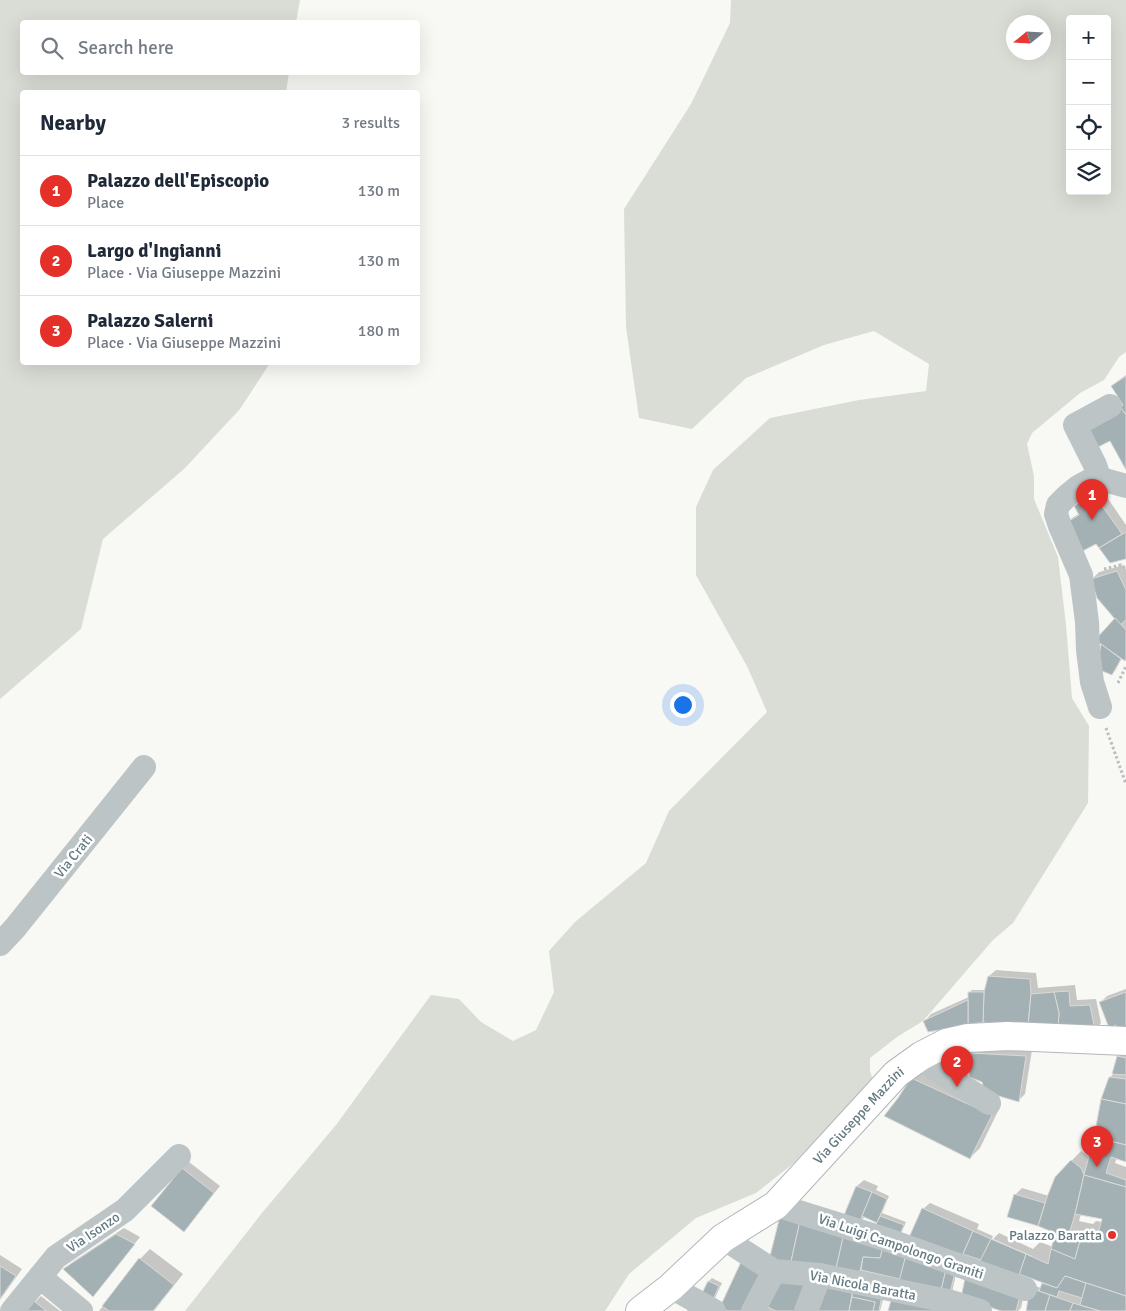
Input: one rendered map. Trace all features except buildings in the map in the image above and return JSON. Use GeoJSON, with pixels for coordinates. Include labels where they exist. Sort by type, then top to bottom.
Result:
{"type":"FeatureCollection","features":[{"type":"Feature","properties":{"kind":"main road","name":"Via Giuseppe Mazzini"},"geometry":{"type":"LineString","coordinates":[[640,1311],[671,1286],[723,1238],[776,1205],[896,1074],[921,1056],[946,1043],[968,1038],[1008,1036],[1126,1041]]}},
{"type":"Feature","properties":{"kind":"street"},"geometry":{"type":"LineString","coordinates":[[1100,480],[1095,465],[1075,424],[1110,406]]}},
{"type":"Feature","properties":{"kind":"street"},"geometry":{"type":"LineString","coordinates":[[1100,707],[1092,682],[1081,575],[1056,514],[1058,505],[1078,487],[1090,481],[1100,480],[1126,486]]}},
{"type":"Feature","properties":{"kind":"street","name":"Via Crati"},"geometry":{"type":"LineString","coordinates":[[0,944],[15,928],[144,767]]}},
{"type":"Feature","properties":{"kind":"street"},"geometry":{"type":"LineString","coordinates":[[921,1056],[934,1068],[989,1103]]}},
{"type":"Feature","properties":{"kind":"street","name":"Via Isonzo"},"geometry":{"type":"LineString","coordinates":[[12,1311],[56,1257],[126,1210],[179,1156]]}},
{"type":"Feature","properties":{"kind":"street","name":"Via Luigi Campolongo Graniti"},"geometry":{"type":"LineString","coordinates":[[776,1205],[888,1240],[1025,1289]]}},
{"type":"Feature","properties":{"kind":"street","name":"Via Nicola Baratta"},"geometry":{"type":"LineString","coordinates":[[723,1238],[774,1272],[820,1275],[947,1306],[980,1311]]}},
{"type":"Feature","properties":{"kind":"street"},"geometry":{"type":"LineString","coordinates":[[752,1311],[774,1272]]}},
{"type":"Feature","properties":{"kind":"street"},"geometry":{"type":"LineString","coordinates":[[806,1311],[820,1275]]}},
{"type":"Feature","properties":{"kind":"street"},"geometry":{"type":"LineString","coordinates":[[40,1277],[81,1311]]}},
{"type":"Feature","properties":{"kind":"street"},"geometry":{"type":"LineString","coordinates":[[671,1286],[714,1311]]}},
{"type":"Feature","properties":{"kind":"path"},"geometry":{"type":"LineString","coordinates":[[1100,707],[1126,784]]}},
{"type":"Feature","properties":{"kind":"shaded area"},"geometry":{"type":"Polygon","coordinates":[[[0,0],[300,0],[296,20],[20,20],[20,75],[289,75],[286,90],[20,90],[20,365],[269,365],[240,409],[184,469],[103,539],[81,629],[0,699],[0,0]]]}},
{"type":"Feature","properties":{"kind":"shaded area"},"geometry":{"type":"Polygon","coordinates":[[[731,0],[1126,0],[1126,352],[1119,357],[1104,380],[1080,393],[1032,433],[1027,444],[1034,476],[1034,499],[1058,557],[1072,698],[1089,726],[1088,803],[1013,923],[993,940],[923,1021],[897,1037],[870,1058],[870,1071],[873,1080],[794,1163],[756,1193],[696,1218],[629,1274],[605,1311],[185,1311],[262,1213],[336,1125],[431,995],[459,999],[481,1022],[513,1041],[536,1030],[554,992],[549,951],[575,922],[646,863],[669,811],[767,712],[748,668],[696,575],[696,507],[713,470],[770,418],[859,400],[926,391],[929,364],[874,331],[824,345],[746,378],[692,429],[639,418],[626,327],[624,209],[691,104],[730,23],[731,0]]]}},
{"type":"Feature","properties":{"kind":"place","name":"Palazzo dell'Episcopio"},"geometry":{"type":"Point","coordinates":[1092,520]}},
{"type":"Feature","properties":{"kind":"place","name":"Largo d'Ingianni"},"geometry":{"type":"Point","coordinates":[957,1087]}},
{"type":"Feature","properties":{"kind":"place","name":"Palazzo Salerni"},"geometry":{"type":"Point","coordinates":[1097,1167]}},
{"type":"Feature","properties":{"kind":"place","name":"Palazzo Baratta"},"geometry":{"type":"Point","coordinates":[1112,1235]}}]}
